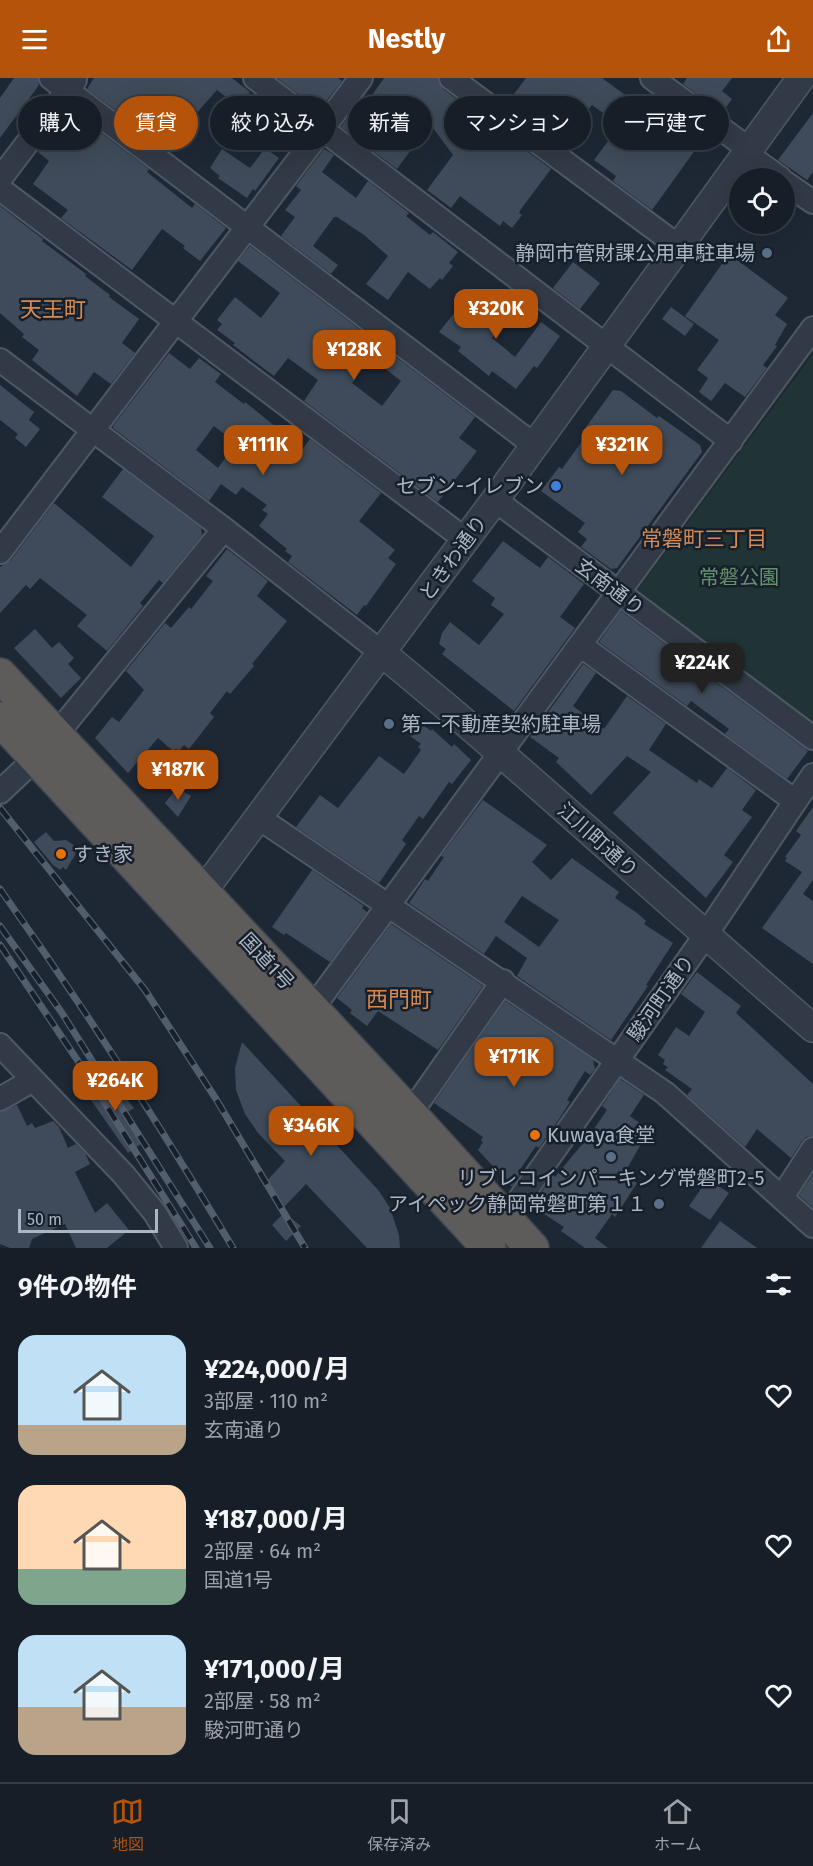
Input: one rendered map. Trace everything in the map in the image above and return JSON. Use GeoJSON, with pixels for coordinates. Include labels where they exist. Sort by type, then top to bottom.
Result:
{"type":"FeatureCollection","features":[{"type":"Feature","properties":{"kind":"highway","name":"国道1号"},"geometry":{"type":"LineString","coordinates":[[0,675],[46,747],[193,905],[482,1237],[532,1248]]}},
{"type":"Feature","properties":{"kind":"highway","name":"国道1号"},"geometry":{"type":"LineString","coordinates":[[0,719],[46,747]]}},
{"type":"Feature","properties":{"kind":"highway","name":"国道1号"},"geometry":{"type":"LineString","coordinates":[[193,905],[312,1009],[410,1114],[482,1237]]}},
{"type":"Feature","properties":{"kind":"street"},"geometry":{"type":"LineString","coordinates":[[255,78],[279,96]]}},
{"type":"Feature","properties":{"kind":"street"},"geometry":{"type":"LineString","coordinates":[[336,112],[361,78]]}},
{"type":"Feature","properties":{"kind":"street"},"geometry":{"type":"LineString","coordinates":[[451,78],[678,246]]}},
{"type":"Feature","properties":{"kind":"street"},"geometry":{"type":"LineString","coordinates":[[652,78],[768,168]]}},
{"type":"Feature","properties":{"kind":"street","name":"ときわ通り"},"geometry":{"type":"LineString","coordinates":[[193,905],[466,540],[801,78]]}},
{"type":"Feature","properties":{"kind":"street"},"geometry":{"type":"LineString","coordinates":[[0,179],[65,82],[248,227],[534,445]]}},
{"type":"Feature","properties":{"kind":"street"},"geometry":{"type":"LineString","coordinates":[[336,140],[731,441]]}},
{"type":"Feature","properties":{"kind":"street"},"geometry":{"type":"LineString","coordinates":[[0,552],[308,150]]}},
{"type":"Feature","properties":{"kind":"street"},"geometry":{"type":"LineString","coordinates":[[0,189],[466,540]]}},
{"type":"Feature","properties":{"kind":"street"},"geometry":{"type":"LineString","coordinates":[[795,190],[813,202]]}},
{"type":"Feature","properties":{"kind":"street"},"geometry":{"type":"LineString","coordinates":[[312,1009],[387,904],[619,594],[813,328]]}},
{"type":"Feature","properties":{"kind":"street"},"geometry":{"type":"LineString","coordinates":[[0,360],[224,529],[382,653]]}},
{"type":"Feature","properties":{"kind":"street","name":"玄南通り"},"geometry":{"type":"LineString","coordinates":[[495,500],[813,738]]}},
{"type":"Feature","properties":{"kind":"street"},"geometry":{"type":"LineString","coordinates":[[0,792],[46,747],[224,529]]}},
{"type":"Feature","properties":{"kind":"street"},"geometry":{"type":"LineString","coordinates":[[580,645],[795,801]]}},
{"type":"Feature","properties":{"kind":"street","name":"江川町通り"},"geometry":{"type":"LineString","coordinates":[[382,653],[500,752],[705,936],[813,1028]]}},
{"type":"Feature","properties":{"kind":"street","name":"駿河町通り"},"geometry":{"type":"LineString","coordinates":[[482,1237],[519,1200],[705,936],[813,775]]}},
{"type":"Feature","properties":{"kind":"street"},"geometry":{"type":"LineString","coordinates":[[259,818],[665,1093],[813,1226]]}},
{"type":"Feature","properties":{"kind":"street"},"geometry":{"type":"LineString","coordinates":[[410,1114],[502,981]]}},
{"type":"Feature","properties":{"kind":"street"},"geometry":{"type":"LineString","coordinates":[[0,1045],[124,1175],[155,1213],[176,1248]]}},
{"type":"Feature","properties":{"kind":"street"},"geometry":{"type":"LineString","coordinates":[[0,1098],[33,1080]]}},
{"type":"Feature","properties":{"kind":"street"},"geometry":{"type":"LineString","coordinates":[[782,1197],[813,1149]]}},
{"type":"Feature","properties":{"kind":"green space","name":"常磐公園"},"geometry":{"type":"Polygon","coordinates":[[[813,354],[813,724],[635,593],[813,354]]]}},
{"type":"Feature","properties":{"kind":"building"},"geometry":{"type":"Polygon","coordinates":[[[14,78],[38,78],[39,85],[31,96],[18,96],[18,114],[0,138],[0,98],[14,78]]]}},
{"type":"Feature","properties":{"kind":"building"},"geometry":{"type":"Polygon","coordinates":[[[94,78],[232,78],[250,92],[247,96],[225,96],[217,90],[198,111],[198,96],[114,96],[114,109],[102,100],[102,96],[96,96],[87,89],[94,78]]]}},
{"type":"Feature","properties":{"kind":"building"},"geometry":{"type":"Polygon","coordinates":[[[277,78],[338,78],[342,81],[330,96],[301,96],[277,78]]]}},
{"type":"Feature","properties":{"kind":"building"},"geometry":{"type":"Polygon","coordinates":[[[384,78],[438,78],[443,89],[452,96],[444,96],[444,143],[432,127],[432,96],[371,96],[384,78]]]}},
{"type":"Feature","properties":{"kind":"building"},"geometry":{"type":"Polygon","coordinates":[[[526,78],[602,78],[627,96],[603,96],[603,113],[591,106],[591,96],[517,96],[514,94],[526,78]]]}},
{"type":"Feature","properties":{"kind":"building"},"geometry":{"type":"Polygon","coordinates":[[[687,78],[732,78],[722,91],[728,96],[699,96],[683,84],[687,78]]]}},
{"type":"Feature","properties":{"kind":"building"},"geometry":{"type":"Polygon","coordinates":[[[813,113],[813,172],[807,180],[795,172],[795,168],[790,168],[778,160],[813,113]]]}},
{"type":"Feature","properties":{"kind":"building"},"geometry":{"type":"Polygon","coordinates":[[[348,117],[348,132],[341,127],[348,117]]]}},
{"type":"Feature","properties":{"kind":"building"},"geometry":{"type":"Polygon","coordinates":[[[102,134],[114,143],[114,150],[124,150],[149,169],[147,172],[192,208],[195,204],[226,228],[200,261],[183,248],[185,246],[162,229],[132,270],[61,218],[68,210],[33,184],[49,161],[38,152],[39,150],[102,150],[102,134]]]}},
{"type":"Feature","properties":{"kind":"building"},"geometry":{"type":"Polygon","coordinates":[[[603,148],[603,150],[695,150],[652,210],[613,181],[616,176],[594,160],[603,148]]]}},
{"type":"Feature","properties":{"kind":"building"},"geometry":{"type":"Polygon","coordinates":[[[223,150],[250,168],[264,150],[268,150],[279,158],[255,191],[253,189],[247,198],[218,178],[220,176],[210,168],[223,150]]]}},
{"type":"Feature","properties":{"kind":"building"},"geometry":{"type":"Polygon","coordinates":[[[323,150],[326,150],[334,155],[322,172],[356,198],[368,181],[409,213],[406,216],[430,235],[433,232],[458,252],[449,263],[453,266],[442,280],[440,278],[430,289],[408,272],[388,300],[366,284],[388,256],[364,235],[334,217],[313,246],[338,265],[331,274],[281,236],[295,217],[285,210],[301,190],[296,186],[323,150]]]}},
{"type":"Feature","properties":{"kind":"building"},"geometry":{"type":"Polygon","coordinates":[[[372,150],[411,150],[397,169],[372,150]]]}},
{"type":"Feature","properties":{"kind":"building"},"geometry":{"type":"Polygon","coordinates":[[[449,150],[525,150],[551,169],[521,209],[519,213],[522,215],[512,228],[503,221],[500,226],[460,196],[451,208],[427,190],[453,155],[449,150]]]}},
{"type":"Feature","properties":{"kind":"building"},"geometry":{"type":"Polygon","coordinates":[[[0,206],[86,274],[85,276],[110,295],[109,297],[139,319],[122,343],[135,353],[111,384],[94,372],[77,396],[32,360],[39,350],[22,337],[24,334],[0,313],[0,206]]]}},
{"type":"Feature","properties":{"kind":"building"},"geometry":{"type":"Polygon","coordinates":[[[250,246],[475,417],[459,438],[477,451],[438,502],[304,401],[318,380],[288,358],[274,376],[217,330],[222,324],[217,320],[235,297],[261,318],[280,293],[238,261],[250,246]],[[371,358],[352,383],[382,406],[401,381],[371,358]]]}},
{"type":"Feature","properties":{"kind":"building"},"geometry":{"type":"Polygon","coordinates":[[[729,254],[788,298],[775,315],[787,324],[775,345],[777,346],[763,365],[767,368],[745,397],[725,383],[711,401],[699,392],[708,378],[697,370],[719,340],[685,316],[729,254]]]}},
{"type":"Feature","properties":{"kind":"building"},"geometry":{"type":"Polygon","coordinates":[[[573,262],[600,283],[580,309],[553,288],[573,262]]]}},
{"type":"Feature","properties":{"kind":"building"},"geometry":{"type":"Polygon","coordinates":[[[483,289],[512,311],[492,338],[515,357],[541,322],[560,336],[537,368],[534,366],[516,389],[492,371],[489,376],[458,351],[461,347],[439,332],[456,311],[462,316],[483,289]]]}},
{"type":"Feature","properties":{"kind":"building"},"geometry":{"type":"Polygon","coordinates":[[[671,307],[694,324],[685,336],[662,319],[671,307]]]}},
{"type":"Feature","properties":{"kind":"building"},"geometry":{"type":"Polygon","coordinates":[[[169,353],[190,369],[199,358],[221,374],[215,382],[244,404],[245,402],[281,431],[277,437],[299,454],[310,439],[381,493],[359,521],[395,550],[388,558],[396,564],[357,615],[288,562],[292,556],[285,551],[287,549],[259,526],[268,514],[262,510],[267,505],[242,487],[236,495],[221,484],[209,501],[113,426],[169,353]],[[214,426],[196,450],[218,468],[236,443],[214,426]]]}},
{"type":"Feature","properties":{"kind":"building"},"geometry":{"type":"Polygon","coordinates":[[[0,385],[34,412],[29,420],[40,429],[26,447],[15,438],[18,434],[0,420],[0,385]]]}},
{"type":"Feature","properties":{"kind":"building"},"geometry":{"type":"Polygon","coordinates":[[[613,390],[621,391],[657,418],[659,416],[700,445],[702,452],[617,568],[611,569],[581,547],[587,539],[578,532],[585,523],[541,491],[559,467],[562,469],[590,430],[586,427],[613,390]]]}},
{"type":"Feature","properties":{"kind":"building"},"geometry":{"type":"Polygon","coordinates":[[[123,469],[201,528],[202,535],[163,583],[159,580],[140,603],[143,606],[107,651],[77,626],[87,615],[40,578],[30,589],[26,585],[0,613],[0,567],[11,560],[54,503],[131,567],[154,536],[102,497],[123,469]]]}},
{"type":"Feature","properties":{"kind":"building"},"geometry":{"type":"Polygon","coordinates":[[[503,541],[540,568],[548,557],[584,584],[560,617],[575,628],[514,711],[442,654],[446,649],[439,644],[442,633],[450,622],[479,645],[504,614],[491,605],[495,598],[472,581],[503,541]]]}},
{"type":"Feature","properties":{"kind":"building"},"geometry":{"type":"Polygon","coordinates":[[[227,549],[268,581],[257,596],[287,621],[252,664],[254,666],[230,694],[227,691],[210,713],[214,717],[189,749],[184,745],[179,751],[176,749],[173,751],[158,738],[128,773],[95,738],[112,717],[119,722],[144,690],[126,671],[165,623],[171,628],[189,607],[191,609],[213,581],[206,576],[227,549]]]}},
{"type":"Feature","properties":{"kind":"building"},"geometry":{"type":"Polygon","coordinates":[[[621,611],[808,751],[787,779],[725,734],[729,729],[691,701],[687,706],[599,642],[621,611]]]}},
{"type":"Feature","properties":{"kind":"building"},"geometry":{"type":"Polygon","coordinates":[[[35,629],[52,648],[59,642],[74,658],[68,664],[81,678],[61,698],[14,648],[35,629]]]}},
{"type":"Feature","properties":{"kind":"building"},"geometry":{"type":"Polygon","coordinates":[[[583,664],[596,673],[573,706],[604,729],[627,696],[666,724],[649,750],[697,783],[699,779],[712,788],[727,768],[756,790],[742,810],[752,817],[724,855],[733,862],[706,898],[613,813],[651,772],[627,756],[591,795],[556,762],[559,758],[530,737],[583,664]]]}},
{"type":"Feature","properties":{"kind":"building"},"geometry":{"type":"Polygon","coordinates":[[[419,722],[431,731],[432,729],[452,747],[454,744],[471,760],[452,784],[449,782],[423,819],[419,816],[402,840],[406,844],[379,883],[296,827],[320,795],[338,808],[379,756],[404,774],[421,750],[418,747],[421,744],[409,735],[419,722]]]}},
{"type":"Feature","properties":{"kind":"building"},"geometry":{"type":"Polygon","coordinates":[[[177,788],[191,796],[178,817],[165,803],[177,788]]]}},
{"type":"Feature","properties":{"kind":"building"},"geometry":{"type":"Polygon","coordinates":[[[483,800],[547,845],[532,862],[551,880],[572,858],[619,892],[615,898],[646,921],[644,924],[673,943],[646,985],[648,986],[611,1040],[517,976],[527,958],[496,936],[484,954],[409,903],[425,879],[428,881],[444,857],[441,856],[483,800]],[[522,896],[504,922],[539,947],[559,920],[522,896]]]}},
{"type":"Feature","properties":{"kind":"building"},"geometry":{"type":"Polygon","coordinates":[[[813,807],[813,880],[803,894],[813,901],[813,964],[762,928],[802,872],[785,861],[787,858],[785,857],[801,835],[796,831],[813,807]]]}},
{"type":"Feature","properties":{"kind":"building"},"geometry":{"type":"Polygon","coordinates":[[[46,832],[54,841],[66,840],[75,846],[75,855],[66,870],[63,867],[60,870],[53,865],[34,842],[46,832]]]}},
{"type":"Feature","properties":{"kind":"building"},"geometry":{"type":"Polygon","coordinates":[[[312,870],[364,906],[362,908],[367,912],[330,962],[286,933],[284,935],[272,927],[312,870]]]}},
{"type":"Feature","properties":{"kind":"building"},"geometry":{"type":"Polygon","coordinates":[[[391,924],[483,986],[438,1050],[378,1011],[367,1026],[350,1013],[352,1010],[337,998],[391,924]]]}},
{"type":"Feature","properties":{"kind":"building"},"geometry":{"type":"Polygon","coordinates":[[[697,972],[741,1006],[736,1013],[813,1084],[813,1136],[806,1137],[802,1141],[791,1158],[757,1129],[745,1147],[687,1095],[692,1089],[665,1070],[668,1067],[663,1064],[665,1060],[658,1055],[676,1027],[689,1036],[705,1012],[681,994],[697,972]]]}},
{"type":"Feature","properties":{"kind":"building"},"geometry":{"type":"Polygon","coordinates":[[[505,1001],[593,1060],[595,1069],[590,1075],[585,1071],[567,1100],[570,1102],[539,1148],[536,1146],[519,1171],[521,1173],[512,1187],[478,1150],[483,1137],[434,1103],[505,1001]]]}},
{"type":"Feature","properties":{"kind":"building"},"geometry":{"type":"Polygon","coordinates":[[[242,1042],[379,1191],[390,1208],[399,1235],[400,1248],[367,1248],[306,1184],[284,1207],[263,1185],[285,1161],[258,1133],[245,1114],[236,1090],[235,1068],[242,1042]]]}},
{"type":"Feature","properties":{"kind":"building"},"geometry":{"type":"Polygon","coordinates":[[[107,1076],[134,1108],[126,1113],[145,1141],[128,1153],[84,1090],[107,1076]]]}},
{"type":"Feature","properties":{"kind":"building"},"geometry":{"type":"Polygon","coordinates":[[[620,1079],[644,1095],[630,1116],[649,1130],[624,1174],[637,1183],[615,1217],[612,1214],[595,1238],[608,1248],[585,1248],[561,1231],[564,1227],[532,1206],[553,1175],[555,1177],[589,1136],[607,1110],[602,1106],[620,1079]]]}},
{"type":"Feature","properties":{"kind":"building"},"geometry":{"type":"Polygon","coordinates":[[[17,1105],[27,1126],[32,1123],[35,1128],[53,1121],[59,1127],[68,1148],[76,1144],[85,1153],[90,1164],[75,1172],[95,1213],[107,1203],[129,1230],[107,1248],[76,1248],[65,1224],[32,1239],[29,1248],[10,1248],[0,1244],[0,1112],[17,1105]]]}},
{"type":"Feature","properties":{"kind":"building"},"geometry":{"type":"Polygon","coordinates":[[[813,1174],[813,1208],[799,1195],[813,1174]]]}},
{"type":"Feature","properties":{"kind":"building"},"geometry":{"type":"Polygon","coordinates":[[[708,1179],[729,1193],[710,1220],[689,1206],[708,1179]]]}},
{"type":"Feature","properties":{"kind":"building"},"geometry":{"type":"Polygon","coordinates":[[[284,1213],[301,1226],[286,1241],[272,1225],[284,1213]]]}},
{"type":"Feature","properties":{"kind":"building"},"geometry":{"type":"Polygon","coordinates":[[[720,1221],[757,1248],[701,1248],[720,1221]]]}},
{"type":"Feature","properties":{"kind":"railway"},"geometry":{"type":"LineString","coordinates":[[0,808],[145,990],[216,1099],[305,1248]]}},
{"type":"Feature","properties":{"kind":"railway"},"geometry":{"type":"LineString","coordinates":[[0,889],[120,1066],[233,1248]]}},
{"type":"Feature","properties":{"kind":"railway"},"geometry":{"type":"LineString","coordinates":[[0,926],[62,1013],[210,1248]]}},
{"type":"Feature","properties":{"kind":"railway"},"geometry":{"type":"LineString","coordinates":[[0,945],[84,1070],[196,1248]]}},
{"type":"Feature","properties":{"kind":"place","name":"静岡市管財課公用車駐車場"},"geometry":{"type":"Point","coordinates":[767,253]}},
{"type":"Feature","properties":{"kind":"place","name":"セブン-イレブン"},"geometry":{"type":"Point","coordinates":[556,486]}},
{"type":"Feature","properties":{"kind":"place","name":"第一不動産契約駐車場"},"geometry":{"type":"Point","coordinates":[389,724]}},
{"type":"Feature","properties":{"kind":"place","name":"すき家"},"geometry":{"type":"Point","coordinates":[61,854]}},
{"type":"Feature","properties":{"kind":"place","name":"Kuwaya食堂"},"geometry":{"type":"Point","coordinates":[535,1135]}},
{"type":"Feature","properties":{"kind":"place","name":"リブレコインパーキング常磐町2-5"},"geometry":{"type":"Point","coordinates":[611,1157]}},
{"type":"Feature","properties":{"kind":"place","name":"アイペック静岡常磐町第１１"},"geometry":{"type":"Point","coordinates":[659,1204]}},
{"type":"Feature","properties":{"kind":"district","name":"天王町"},"geometry":{"type":"Point","coordinates":[53,309]}},
{"type":"Feature","properties":{"kind":"district","name":"常磐町三丁目"},"geometry":{"type":"Point","coordinates":[704,539]}},
{"type":"Feature","properties":{"kind":"district","name":"西門町"},"geometry":{"type":"Point","coordinates":[399,999]}}]}
